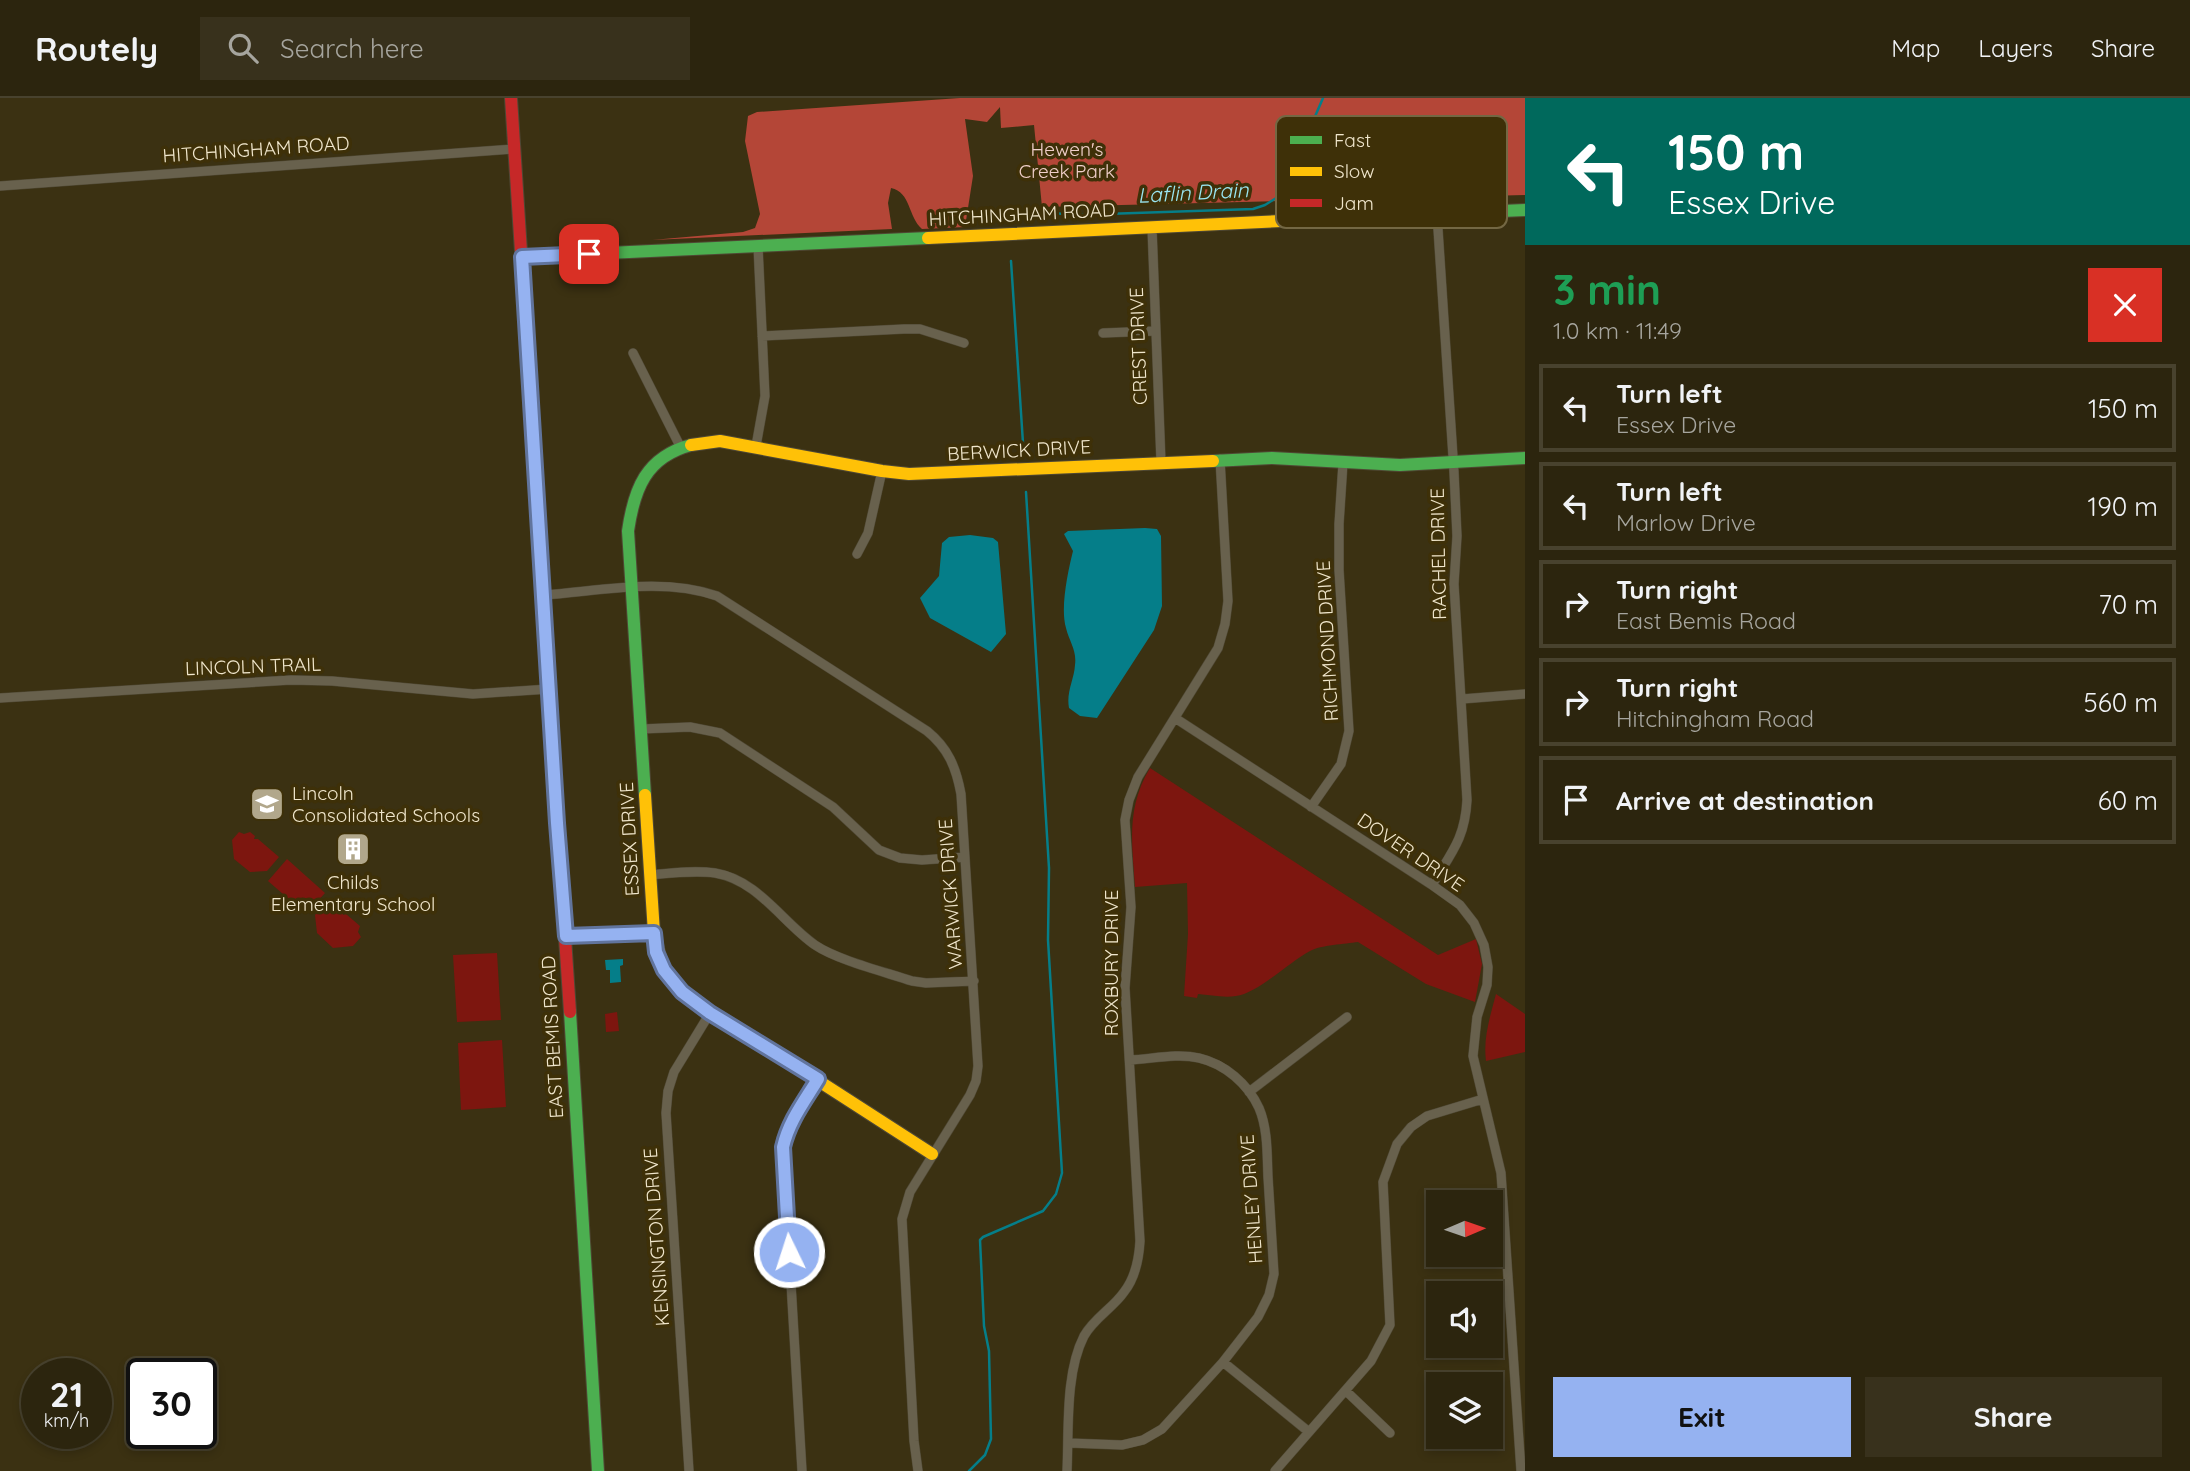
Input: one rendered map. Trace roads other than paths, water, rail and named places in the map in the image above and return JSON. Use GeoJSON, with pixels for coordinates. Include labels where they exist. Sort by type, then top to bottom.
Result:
{"type":"FeatureCollection","features":[{"type":"Feature","properties":{"kind":"street","name":"EAST BEMIS ROAD"},"geometry":{"type":"LineString","coordinates":[[511,98],[598,1471]]}},
{"type":"Feature","properties":{"kind":"street","name":"HITCHINGHAM ROAD"},"geometry":{"type":"LineString","coordinates":[[0,186],[514,149]]}},
{"type":"Feature","properties":{"kind":"street","name":"HITCHINGHAM ROAD"},"geometry":{"type":"LineString","coordinates":[[1507,210],[1525,209]]}},
{"type":"Feature","properties":{"kind":"street","name":"HITCHINGHAM ROAD"},"geometry":{"type":"LineString","coordinates":[[522,257],[1276,222]]}},
{"type":"Feature","properties":{"kind":"street","name":"CREST DRIVE"},"geometry":{"type":"LineString","coordinates":[[1152,228],[1161,462]]}},
{"type":"Feature","properties":{"kind":"street","name":"RACHEL DRIVE"},"geometry":{"type":"LineString","coordinates":[[1432,885],[1461,838],[1466,821],[1467,800],[1454,584],[1457,536],[1438,228]]}},
{"type":"Feature","properties":{"kind":"street"},"geometry":{"type":"LineString","coordinates":[[756,446],[765,396],[758,246]]}},
{"type":"Feature","properties":{"kind":"street"},"geometry":{"type":"LineString","coordinates":[[762,336],[904,329],[920,330],[964,343]]}},
{"type":"Feature","properties":{"kind":"street"},"geometry":{"type":"LineString","coordinates":[[1103,333],[1155,331]]}},
{"type":"Feature","properties":{"kind":"street"},"geometry":{"type":"LineString","coordinates":[[633,353],[680,446]]}},
{"type":"Feature","properties":{"kind":"street","name":"BERWICK DRIVE"},"geometry":{"type":"LineString","coordinates":[[633,588],[628,531],[633,499],[643,478],[657,461],[680,446],[703,442],[720,441],[756,446],[909,474],[1220,459],[1272,458],[1400,465],[1525,458]]}},
{"type":"Feature","properties":{"kind":"street","name":"ROXBURY DRIVE"},"geometry":{"type":"LineString","coordinates":[[1068,1471],[1072,1379],[1078,1351],[1085,1334],[1124,1293],[1139,1259],[1125,988],[1131,907],[1125,820],[1138,777],[1218,648],[1225,624],[1228,601],[1220,459]]}},
{"type":"Feature","properties":{"kind":"street","name":"RICHMOND DRIVE"},"geometry":{"type":"LineString","coordinates":[[1311,807],[1341,764],[1349,731],[1339,544],[1343,463]]}},
{"type":"Feature","properties":{"kind":"street"},"geometry":{"type":"LineString","coordinates":[[857,554],[868,533],[881,471]]}},
{"type":"Feature","properties":{"kind":"street","name":"WARWICK DRIVE"},"geometry":{"type":"LineString","coordinates":[[543,595],[681,587],[718,596],[927,730],[951,757],[957,774],[965,857],[978,1049],[976,1081],[970,1095],[909,1192],[903,1210],[901,1229],[918,1471]]}},
{"type":"Feature","properties":{"kind":"street","name":"ESSEX DRIVE"},"geometry":{"type":"LineString","coordinates":[[633,588],[654,933],[656,952],[664,970],[682,992],[710,1013],[818,1079],[932,1154]]}},
{"type":"Feature","properties":{"kind":"street","name":"LINCOLN TRAIL"},"geometry":{"type":"LineString","coordinates":[[0,698],[291,680],[332,681],[473,694],[549,689]]}},
{"type":"Feature","properties":{"kind":"street"},"geometry":{"type":"LineString","coordinates":[[1462,699],[1525,694]]}},
{"type":"Feature","properties":{"kind":"street","name":"DOVER DRIVE"},"geometry":{"type":"LineString","coordinates":[[1175,718],[1432,885],[1460,905],[1474,923],[1484,945],[1488,967],[1487,985],[1477,1017],[1473,1056],[1501,1173],[1522,1453],[1521,1471]]}},
{"type":"Feature","properties":{"kind":"street"},"geometry":{"type":"LineString","coordinates":[[641,729],[690,727],[720,733],[833,807],[879,850],[900,858],[922,860],[965,857]]}},
{"type":"Feature","properties":{"kind":"street"},"geometry":{"type":"LineString","coordinates":[[650,874],[702,872],[729,877],[750,887],[814,945],[827,952],[912,981],[974,981]]}},
{"type":"Feature","properties":{"kind":"street"},"geometry":{"type":"LineString","coordinates":[[566,936],[654,933]]}},
{"type":"Feature","properties":{"kind":"street","name":"KENSINGTON DRIVE"},"geometry":{"type":"LineString","coordinates":[[689,1471],[666,1113],[668,1091],[674,1072],[710,1013]]}},
{"type":"Feature","properties":{"kind":"street"},"geometry":{"type":"LineString","coordinates":[[1249,1091],[1347,1017]]}},
{"type":"Feature","properties":{"kind":"street","name":"HENLEY DRIVE"},"geometry":{"type":"LineString","coordinates":[[1069,1443],[1122,1445],[1143,1440],[1162,1429],[1223,1362],[1258,1317],[1269,1295],[1274,1274],[1266,1132],[1259,1109],[1249,1091],[1231,1073],[1200,1058],[1183,1056],[1129,1060]]}},
{"type":"Feature","properties":{"kind":"street"},"geometry":{"type":"LineString","coordinates":[[802,1471],[783,1147],[794,1115],[818,1079]]}},
{"type":"Feature","properties":{"kind":"street"},"geometry":{"type":"LineString","coordinates":[[1275,1471],[1371,1361],[1390,1325],[1383,1182],[1397,1144],[1411,1127],[1427,1116],[1483,1099]]}},
{"type":"Feature","properties":{"kind":"street"},"geometry":{"type":"LineString","coordinates":[[1223,1362],[1309,1432]]}},
{"type":"Feature","properties":{"kind":"street"},"geometry":{"type":"LineString","coordinates":[[1346,1391],[1391,1433]]}},
{"type":"Feature","properties":{"kind":"water"},"geometry":{"type":"Polygon","coordinates":[[[1157,529],[1161,536],[1162,606],[1154,630],[1097,718],[1080,716],[1069,708],[1068,702],[1075,660],[1064,620],[1064,600],[1073,551],[1064,534],[1068,531],[1157,529]]]}},
{"type":"Feature","properties":{"kind":"water"},"geometry":{"type":"Polygon","coordinates":[[[970,535],[993,538],[998,542],[1006,634],[991,652],[930,618],[920,598],[939,576],[942,543],[949,537],[970,535]]]}},
{"type":"Feature","properties":{"kind":"water"},"geometry":{"type":"Polygon","coordinates":[[[623,959],[623,965],[620,966],[621,982],[610,983],[610,970],[606,970],[605,960],[623,959]]]}},
{"type":"Feature","properties":{"kind":"waterway","name":"Laflin Drain"},"geometry":{"type":"LineString","coordinates":[[1315,116],[1323,98]]}},
{"type":"Feature","properties":{"kind":"waterway","name":"Laflin Drain"},"geometry":{"type":"LineString","coordinates":[[1040,212],[1076,215],[1253,209],[1276,198]]}},
{"type":"Feature","properties":{"kind":"waterway"},"geometry":{"type":"LineString","coordinates":[[1011,261],[1023,443]]}},
{"type":"Feature","properties":{"kind":"waterway"},"geometry":{"type":"LineString","coordinates":[[969,1471],[985,1455],[991,1439],[989,1351],[984,1326],[980,1240],[1043,1211],[1056,1194],[1062,1173],[1048,940],[1049,868],[1026,492]]}},
{"type":"Feature","properties":{"kind":"place","name":"Lincoln Consolidated Schools"},"geometry":{"type":"Point","coordinates":[267,804]}},
{"type":"Feature","properties":{"kind":"place","name":"Childs Elementary School"},"geometry":{"type":"Point","coordinates":[353,849]}},
{"type":"Feature","properties":{"kind":"park label","name":"Hewen's Creek Park"},"geometry":{"type":"Point","coordinates":[1067,160]}}]}
